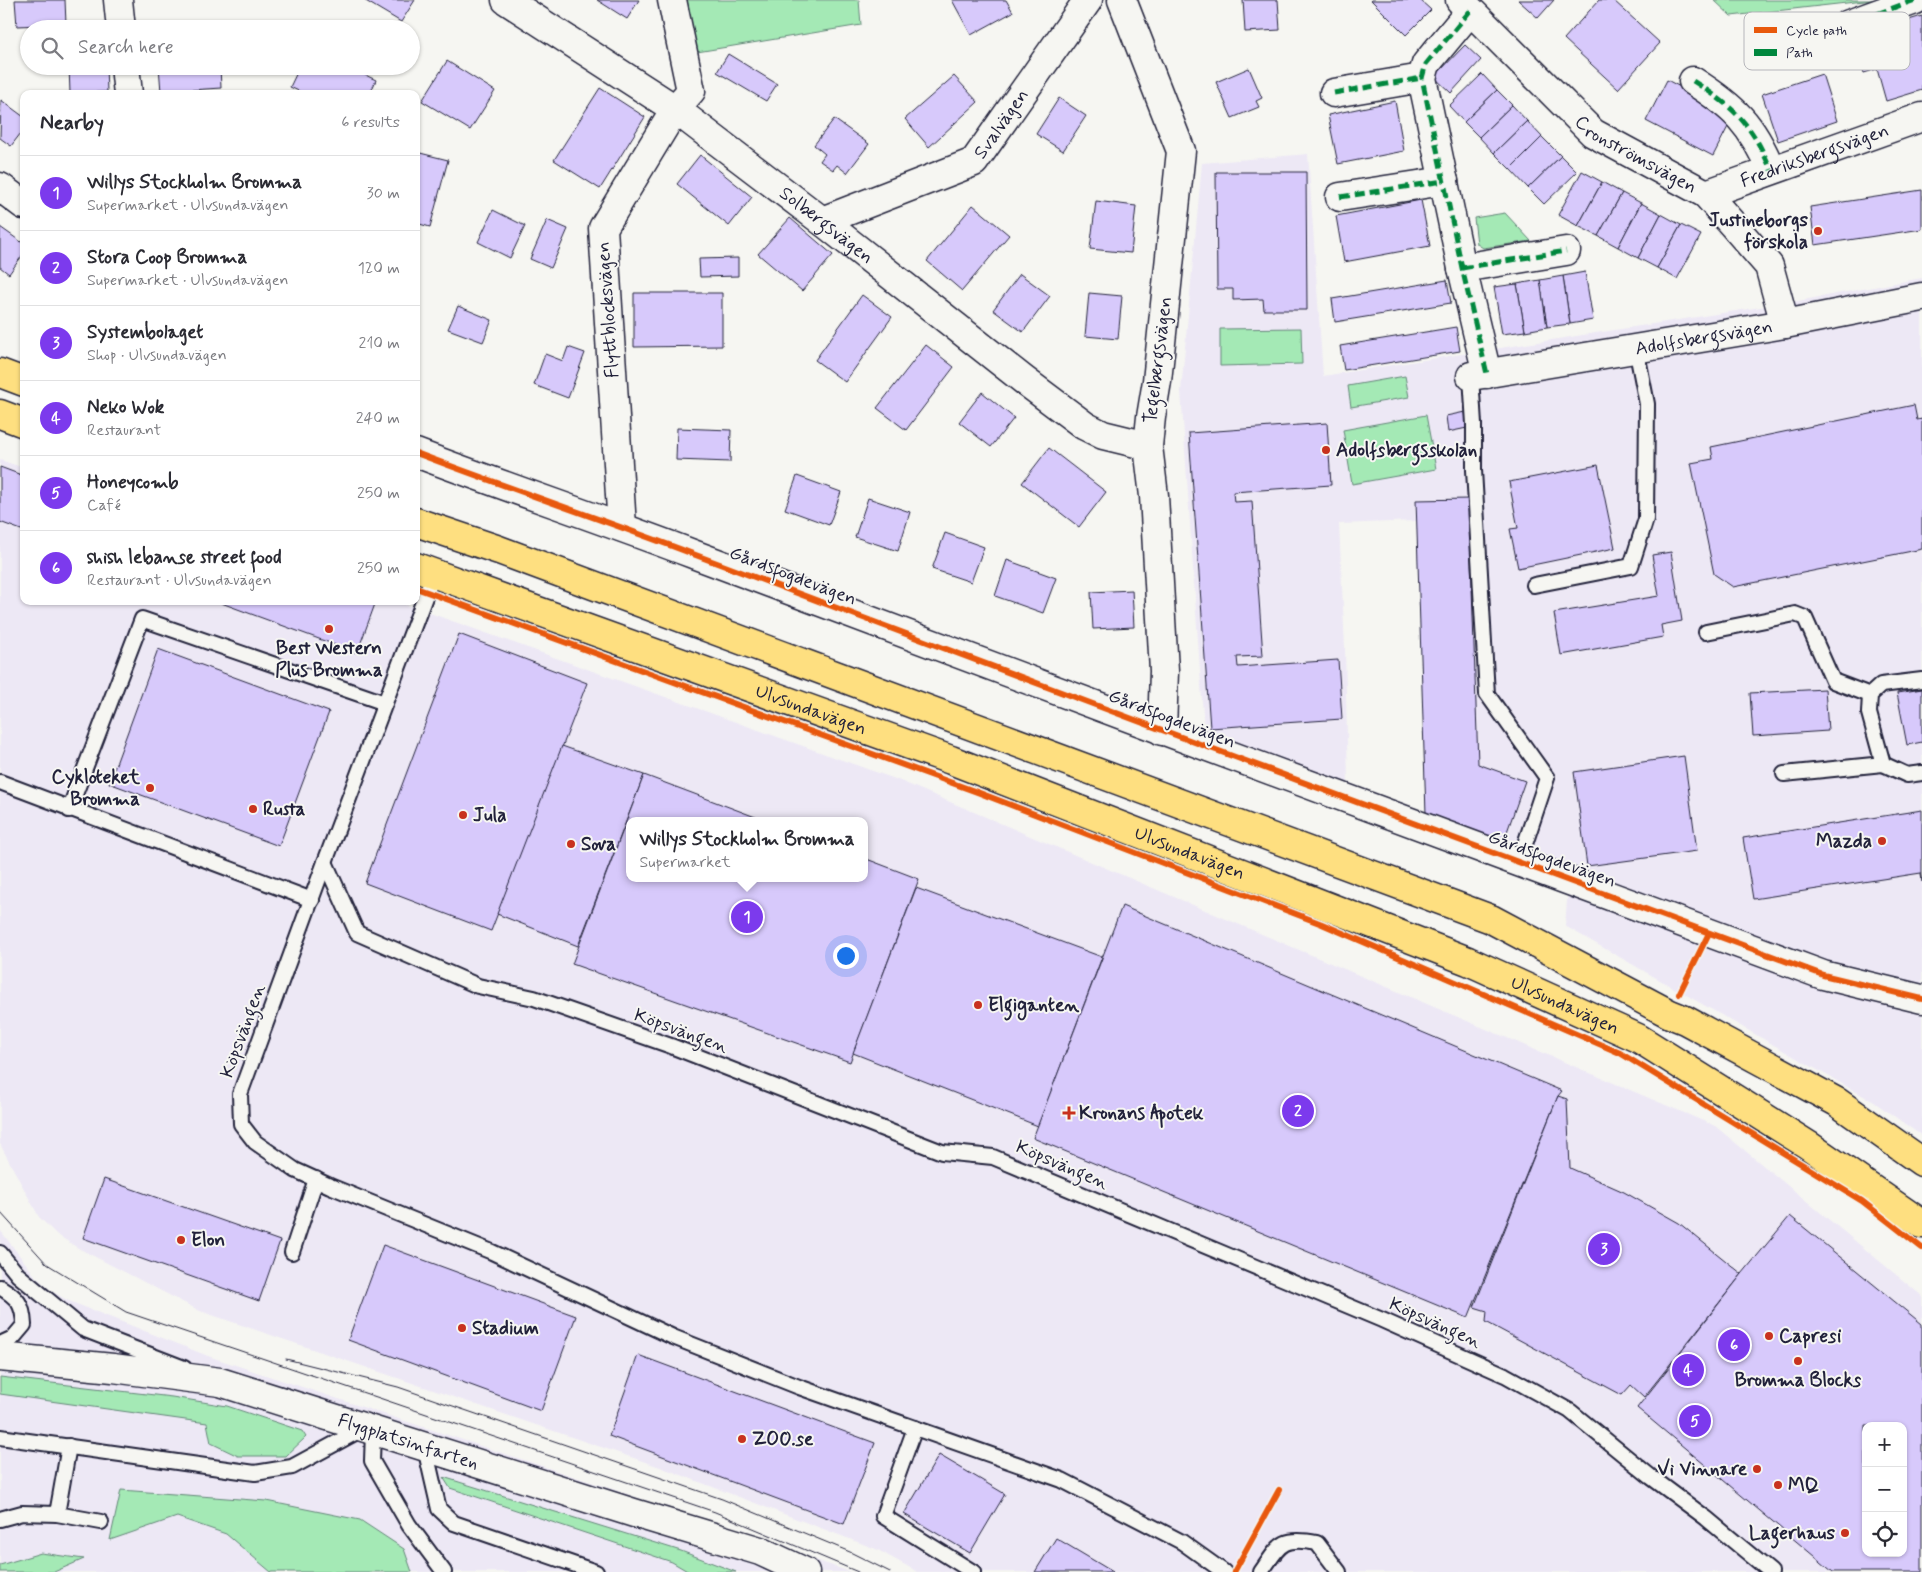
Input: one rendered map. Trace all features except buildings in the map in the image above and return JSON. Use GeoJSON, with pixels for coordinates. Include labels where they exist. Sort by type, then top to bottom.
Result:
{"type":"FeatureCollection","features":[{"type":"Feature","properties":{"kind":"main road"},"geometry":{"type":"LineString","coordinates":[[0,373],[20,380]]}},
{"type":"Feature","properties":{"kind":"main road"},"geometry":{"type":"LineString","coordinates":[[0,414],[20,422]]}},
{"type":"Feature","properties":{"kind":"main road","name":"Ulvsundavägen"},"geometry":{"type":"LineString","coordinates":[[420,524],[499,550],[1491,919],[1837,1102],[1922,1162]]}},
{"type":"Feature","properties":{"kind":"main road"},"geometry":{"type":"LineString","coordinates":[[425,570],[448,534]]}},
{"type":"Feature","properties":{"kind":"main road","name":"Ulvsundavägen"},"geometry":{"type":"LineString","coordinates":[[425,570],[951,760],[1468,961],[1638,1038],[1808,1145],[1922,1224]]}},
{"type":"Feature","properties":{"kind":"street"},"geometry":{"type":"LineString","coordinates":[[118,0],[120,20]]}},
{"type":"Feature","properties":{"kind":"street","name":"Solbergsvägen"},"geometry":{"type":"LineString","coordinates":[[506,0],[675,109],[1085,426],[1102,435],[1148,446]]}},
{"type":"Feature","properties":{"kind":"street","name":"Flyttblocksvägen"},"geometry":{"type":"LineString","coordinates":[[622,527],[603,228],[675,109],[691,91],[672,0]]}},
{"type":"Feature","properties":{"kind":"street","name":"Svalvägen"},"geometry":{"type":"LineString","coordinates":[[822,221],[974,162],[1088,0]]}},
{"type":"Feature","properties":{"kind":"street","name":"Tegelbergsvägen"},"geometry":{"type":"LineString","coordinates":[[1122,0],[1181,151],[1157,381],[1148,446],[1154,496],[1164,671],[1162,731]]}},
{"type":"Feature","properties":{"kind":"street"},"geometry":{"type":"LineString","coordinates":[[1882,12],[1915,0]]}},
{"type":"Feature","properties":{"kind":"street"},"geometry":{"type":"LineString","coordinates":[[1465,6],[1426,64],[1422,78],[1462,268],[1479,375]]}},
{"type":"Feature","properties":{"kind":"street","name":"Cronströmsvägen"},"geometry":{"type":"LineString","coordinates":[[1465,6],[1593,133],[1706,194],[1769,266],[1785,324]]}},
{"type":"Feature","properties":{"kind":"street"},"geometry":{"type":"LineString","coordinates":[[126,75],[128,90]]}},
{"type":"Feature","properties":{"kind":"street"},"geometry":{"type":"LineString","coordinates":[[1334,93],[1422,78]]}},
{"type":"Feature","properties":{"kind":"street"},"geometry":{"type":"LineString","coordinates":[[1693,80],[1719,97],[1737,112],[1763,151],[1771,170]]}},
{"type":"Feature","properties":{"kind":"street","name":"Fredriksbergsvägen"},"geometry":{"type":"LineString","coordinates":[[1706,194],[1922,117]]}},
{"type":"Feature","properties":{"kind":"street"},"geometry":{"type":"LineString","coordinates":[[1340,197],[1444,181]]}},
{"type":"Feature","properties":{"kind":"street"},"geometry":{"type":"LineString","coordinates":[[0,187],[20,201]]}},
{"type":"Feature","properties":{"kind":"street"},"geometry":{"type":"LineString","coordinates":[[1462,268],[1566,251]]}},
{"type":"Feature","properties":{"kind":"street","name":"Adolfsbergsvägen"},"geometry":{"type":"LineString","coordinates":[[1479,375],[1922,300]]}},
{"type":"Feature","properties":{"kind":"street","name":"Gårdsfogdevägen"},"geometry":{"type":"LineString","coordinates":[[420,455],[622,527],[1162,731],[1823,975],[1922,999]]}},
{"type":"Feature","properties":{"kind":"street","name":"Flygplatsinfarten"},"geometry":{"type":"LineString","coordinates":[[0,1357],[113,1368],[220,1382],[634,1514],[760,1551],[805,1572]]}},
{"type":"Feature","properties":{"kind":"lane"},"geometry":{"type":"LineString","coordinates":[[1534,585],[1631,566],[1646,519],[1647,404],[1636,348]]}},
{"type":"Feature","properties":{"kind":"lane"},"geometry":{"type":"LineString","coordinates":[[1479,375],[1474,424],[1474,470],[1487,694],[1547,778],[1519,862]]}},
{"type":"Feature","properties":{"kind":"lane","name":"Köpsvängen"},"geometry":{"type":"LineString","coordinates":[[420,587],[425,570]]}},
{"type":"Feature","properties":{"kind":"lane","name":"Köpsvängen"},"geometry":{"type":"LineString","coordinates":[[415,605],[386,703],[325,862],[240,1094],[241,1124],[255,1142],[295,1170],[492,1252],[673,1337],[799,1387],[1062,1480],[1182,1542],[1224,1572]]}},
{"type":"Feature","properties":{"kind":"lane"},"geometry":{"type":"LineString","coordinates":[[1706,632],[1794,614],[1805,618],[1833,681],[1870,695]]}},
{"type":"Feature","properties":{"kind":"lane"},"geometry":{"type":"LineString","coordinates":[[69,810],[142,619],[386,703]]}},
{"type":"Feature","properties":{"kind":"lane"},"geometry":{"type":"LineString","coordinates":[[1883,764],[1869,712],[1870,695],[1881,685],[1922,680]]}},
{"type":"Feature","properties":{"kind":"lane"},"geometry":{"type":"LineString","coordinates":[[1784,774],[1883,764],[1906,775],[1922,772]]}},
{"type":"Feature","properties":{"kind":"lane"},"geometry":{"type":"LineString","coordinates":[[0,782],[69,810],[312,900]]}},
{"type":"Feature","properties":{"kind":"lane","name":"Köpsvängen"},"geometry":{"type":"LineString","coordinates":[[325,862],[357,933],[478,986],[534,998],[671,1046],[942,1152],[993,1157],[1382,1320],[1505,1375],[1570,1411],[1651,1477],[1706,1518],[1771,1572]]}},
{"type":"Feature","properties":{"kind":"lane"},"geometry":{"type":"LineString","coordinates":[[292,1252],[316,1179]]}},
{"type":"Feature","properties":{"kind":"lane"},"geometry":{"type":"LineString","coordinates":[[0,1253],[18,1275],[83,1329],[220,1382]]}},
{"type":"Feature","properties":{"kind":"lane"},"geometry":{"type":"LineString","coordinates":[[0,1287],[15,1296],[23,1311],[24,1325],[13,1338],[0,1344]]}},
{"type":"Feature","properties":{"kind":"lane"},"geometry":{"type":"LineString","coordinates":[[915,1428],[883,1516],[974,1572]]}},
{"type":"Feature","properties":{"kind":"lane"},"geometry":{"type":"LineString","coordinates":[[0,1437],[255,1473],[292,1467],[368,1430],[372,1461],[409,1525],[444,1572]]}},
{"type":"Feature","properties":{"kind":"lane"},"geometry":{"type":"LineString","coordinates":[[57,1514],[69,1446]]}},
{"type":"Feature","properties":{"kind":"lane"},"geometry":{"type":"LineString","coordinates":[[425,1448],[439,1510],[454,1523],[596,1572]]}},
{"type":"Feature","properties":{"kind":"lane"},"geometry":{"type":"LineString","coordinates":[[0,1520],[22,1513],[57,1514],[101,1522]]}},
{"type":"Feature","properties":{"kind":"lane"},"geometry":{"type":"LineString","coordinates":[[1261,1572],[1281,1544],[1298,1539],[1317,1542],[1339,1572]]}},
{"type":"Feature","properties":{"kind":"shaded area"},"geometry":{"type":"Polygon","coordinates":[[[1308,154],[1323,376],[1798,301],[1922,278],[1922,1136],[1874,1102],[1565,926],[1569,875],[1426,814],[1416,521],[1339,524],[1345,648],[1348,783],[1204,729],[1181,391],[1202,163],[1308,154]]]}},
{"type":"Feature","properties":{"kind":"shaded area","name":"Bromma Blocks"},"geometry":{"type":"Polygon","coordinates":[[[0,460],[20,467],[20,605],[407,605],[898,780],[1715,1126],[1922,1296],[1922,1572],[918,1572],[876,1549],[660,1467],[200,1311],[78,1248],[56,1234],[39,1217],[0,1144],[0,460]]]}},
{"type":"Feature","properties":{"kind":"shaded area"},"geometry":{"type":"Polygon","coordinates":[[[0,1230],[36,1277],[51,1291],[69,1301],[208,1356],[621,1492],[850,1572],[0,1572],[0,1230]]]}},
{"type":"Feature","properties":{"kind":"green space"},"geometry":{"type":"Polygon","coordinates":[[[685,0],[859,0],[861,25],[697,52],[685,0]]]}},
{"type":"Feature","properties":{"kind":"green space"},"geometry":{"type":"Polygon","coordinates":[[[1714,0],[1873,0],[1766,12],[1744,12],[1744,15],[1731,16],[1714,0]]]}},
{"type":"Feature","properties":{"kind":"green space"},"geometry":{"type":"Polygon","coordinates":[[[1505,213],[1531,241],[1483,248],[1477,244],[1474,218],[1505,213]]]}},
{"type":"Feature","properties":{"kind":"green space"},"geometry":{"type":"Polygon","coordinates":[[[1301,328],[1302,364],[1220,366],[1220,329],[1301,328]]]}},
{"type":"Feature","properties":{"kind":"green space"},"geometry":{"type":"Polygon","coordinates":[[[1405,376],[1409,397],[1351,407],[1348,386],[1405,376]]]}},
{"type":"Feature","properties":{"kind":"green space"},"geometry":{"type":"Polygon","coordinates":[[[1426,415],[1436,469],[1352,484],[1343,430],[1426,415]]]}},
{"type":"Feature","properties":{"kind":"green space"},"geometry":{"type":"Polygon","coordinates":[[[0,1377],[172,1397],[227,1406],[302,1431],[306,1437],[286,1456],[238,1456],[211,1443],[207,1423],[0,1394],[0,1377]]]}},
{"type":"Feature","properties":{"kind":"green space"},"geometry":{"type":"Polygon","coordinates":[[[443,1477],[681,1551],[736,1572],[689,1572],[672,1562],[450,1488],[443,1477]]]}},
{"type":"Feature","properties":{"kind":"green space"},"geometry":{"type":"Polygon","coordinates":[[[121,1490],[266,1501],[360,1520],[404,1549],[412,1572],[271,1572],[226,1534],[177,1517],[110,1540],[121,1490]]]}},
{"type":"Feature","properties":{"kind":"green space"},"geometry":{"type":"Polygon","coordinates":[[[41,1553],[84,1559],[54,1572],[0,1572],[0,1565],[41,1553]]]}},
{"type":"Feature","properties":{"kind":"tram line"},"geometry":{"type":"LineString","coordinates":[[0,1212],[47,1264],[126,1312],[715,1512],[858,1572]]}},
{"type":"Feature","properties":{"kind":"tram line"},"geometry":{"type":"LineString","coordinates":[[286,1359],[398,1387],[722,1499],[850,1552],[890,1572]]}},
{"type":"Feature","properties":{"kind":"marked path"},"geometry":{"type":"LineString","coordinates":[[1882,12],[1915,0]]}},
{"type":"Feature","properties":{"kind":"marked path"},"geometry":{"type":"LineString","coordinates":[[1470,11],[1426,64],[1422,78],[1462,268],[1487,374]]}},
{"type":"Feature","properties":{"kind":"marked path"},"geometry":{"type":"LineString","coordinates":[[1334,93],[1422,78]]}},
{"type":"Feature","properties":{"kind":"marked path"},"geometry":{"type":"LineString","coordinates":[[1693,81],[1731,108],[1749,128],[1757,140],[1771,170]]}},
{"type":"Feature","properties":{"kind":"marked path"},"geometry":{"type":"LineString","coordinates":[[1340,197],[1444,181]]}},
{"type":"Feature","properties":{"kind":"marked path"},"geometry":{"type":"LineString","coordinates":[[1462,268],[1566,251]]}},
{"type":"Feature","properties":{"kind":"cycle path"},"geometry":{"type":"LineString","coordinates":[[420,455],[658,541],[1823,975],[1922,999]]}},
{"type":"Feature","properties":{"kind":"cycle path"},"geometry":{"type":"LineString","coordinates":[[420,589],[977,792],[1322,924],[1620,1053],[1862,1201],[1922,1248]]}},
{"type":"Feature","properties":{"kind":"cycle path"},"geometry":{"type":"LineString","coordinates":[[1679,994],[1709,933]]}},
{"type":"Feature","properties":{"kind":"cycle path"},"geometry":{"type":"LineString","coordinates":[[1234,1572],[1279,1490]]}},
{"type":"Feature","properties":{"kind":"place","name":"Justineborgs förskola"},"geometry":{"type":"Point","coordinates":[1818,231]}},
{"type":"Feature","properties":{"kind":"place","name":"Adolfsbergsskolan"},"geometry":{"type":"Point","coordinates":[1326,450]}},
{"type":"Feature","properties":{"kind":"place","name":"Best Western Plus Bromma"},"geometry":{"type":"Point","coordinates":[329,629]}},
{"type":"Feature","properties":{"kind":"place","name":"Cykloteket Bromma"},"geometry":{"type":"Point","coordinates":[150,788]}},
{"type":"Feature","properties":{"kind":"place","name":"Rusta"},"geometry":{"type":"Point","coordinates":[253,809]}},
{"type":"Feature","properties":{"kind":"place","name":"Jula"},"geometry":{"type":"Point","coordinates":[463,815]}},
{"type":"Feature","properties":{"kind":"place","name":"Mazda"},"geometry":{"type":"Point","coordinates":[1882,841]}},
{"type":"Feature","properties":{"kind":"place","name":"Sova"},"geometry":{"type":"Point","coordinates":[571,844]}},
{"type":"Feature","properties":{"kind":"place","name":"Willys Stockholm Bromma"},"geometry":{"type":"Point","coordinates":[747,917]}},
{"type":"Feature","properties":{"kind":"place","name":"Elgiganten"},"geometry":{"type":"Point","coordinates":[978,1005]}},
{"type":"Feature","properties":{"kind":"place","name":"Stora Coop Bromma"},"geometry":{"type":"Point","coordinates":[1298,1111]}},
{"type":"Feature","properties":{"kind":"place","name":"Kronans Apotek"},"geometry":{"type":"Point","coordinates":[1069,1113]}},
{"type":"Feature","properties":{"kind":"place","name":"Elon"},"geometry":{"type":"Point","coordinates":[181,1240]}},
{"type":"Feature","properties":{"kind":"place","name":"Systembolaget"},"geometry":{"type":"Point","coordinates":[1604,1249]}},
{"type":"Feature","properties":{"kind":"place","name":"Stadium"},"geometry":{"type":"Point","coordinates":[462,1328]}},
{"type":"Feature","properties":{"kind":"place","name":"Capresi"},"geometry":{"type":"Point","coordinates":[1769,1336]}},
{"type":"Feature","properties":{"kind":"place","name":"shish lebanse street food"},"geometry":{"type":"Point","coordinates":[1734,1345]}},
{"type":"Feature","properties":{"kind":"place","name":"Bromma Blocks"},"geometry":{"type":"Point","coordinates":[1798,1361]}},
{"type":"Feature","properties":{"kind":"place","name":"Neko Wok"},"geometry":{"type":"Point","coordinates":[1688,1370]}},
{"type":"Feature","properties":{"kind":"place","name":"Honeycomb"},"geometry":{"type":"Point","coordinates":[1695,1421]}},
{"type":"Feature","properties":{"kind":"place","name":"ZOO.se"},"geometry":{"type":"Point","coordinates":[742,1439]}},
{"type":"Feature","properties":{"kind":"place","name":"Vi Vinnare"},"geometry":{"type":"Point","coordinates":[1757,1469]}},
{"type":"Feature","properties":{"kind":"place","name":"MQ"},"geometry":{"type":"Point","coordinates":[1778,1485]}},
{"type":"Feature","properties":{"kind":"place","name":"Lagerhaus"},"geometry":{"type":"Point","coordinates":[1845,1533]}}]}
